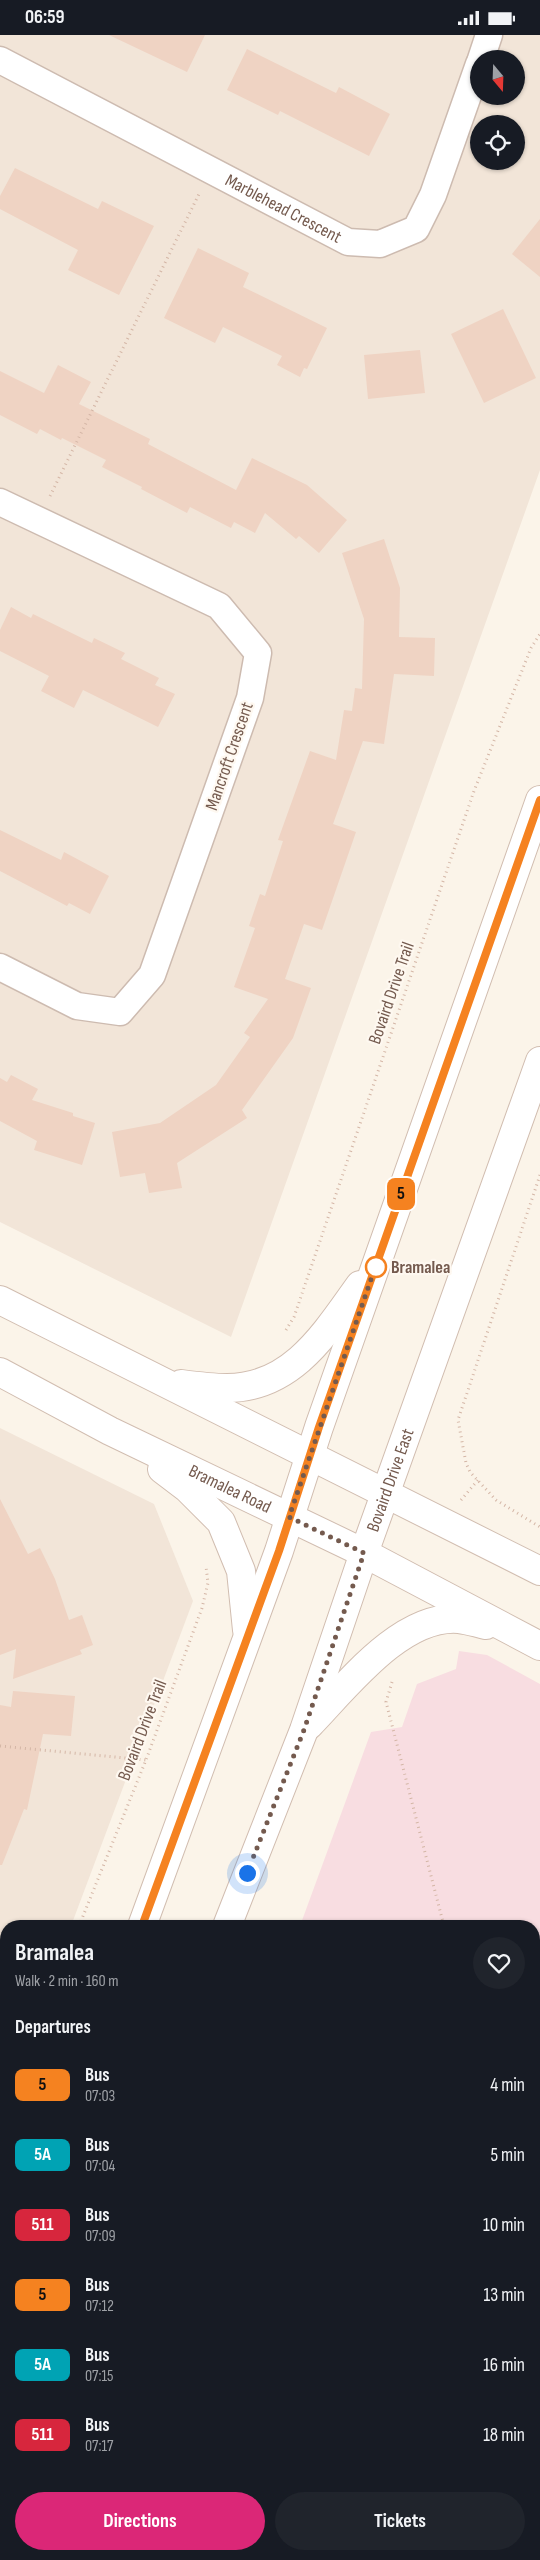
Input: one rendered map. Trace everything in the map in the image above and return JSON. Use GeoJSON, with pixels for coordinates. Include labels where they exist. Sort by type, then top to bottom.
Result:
{"type":"FeatureCollection","features":[{"type":"Feature","properties":{"kind":"main road"},"geometry":{"type":"LineString","coordinates":[[144,1920],[248,1637],[377,1262],[540,800]]}},
{"type":"Feature","properties":{"kind":"main road","name":"Bovaird Drive East"},"geometry":{"type":"LineString","coordinates":[[229,1920],[304,1730],[364,1553],[540,1061]]}},
{"type":"Feature","properties":{"kind":"main road"},"geometry":{"type":"LineString","coordinates":[[168,1383],[229,1388],[262,1382],[292,1367],[317,1344],[377,1262]]}},
{"type":"Feature","properties":{"kind":"main road"},"geometry":{"type":"LineString","coordinates":[[0,1300],[540,1571]]}},
{"type":"Feature","properties":{"kind":"main road","name":"Bramalea Road"},"geometry":{"type":"LineString","coordinates":[[0,1373],[110,1431],[364,1553],[540,1647]]}},
{"type":"Feature","properties":{"kind":"main road"},"geometry":{"type":"LineString","coordinates":[[110,1431],[187,1488],[221,1522],[241,1571],[248,1637]]}},
{"type":"Feature","properties":{"kind":"main road"},"geometry":{"type":"LineString","coordinates":[[304,1730],[376,1656],[402,1634],[428,1624],[458,1619],[504,1629]]}},
{"type":"Feature","properties":{"kind":"street"},"geometry":{"type":"LineString","coordinates":[[484,50],[489,35]]}},
{"type":"Feature","properties":{"kind":"street","name":"Marblehead Crescent"},"geometry":{"type":"LineString","coordinates":[[0,60],[348,242],[380,244],[416,229],[433,195],[470,90]]}},
{"type":"Feature","properties":{"kind":"street","name":"Mancroft Crescent"},"geometry":{"type":"LineString","coordinates":[[0,501],[219,606],[258,653],[250,698],[152,975],[120,1012],[77,1005],[0,967]]}},
{"type":"Feature","properties":{"kind":"path"},"geometry":{"type":"LineString","coordinates":[[38,520],[210,171]]}},
{"type":"Feature","properties":{"kind":"path","name":"Bovaird Drive Trail"},"geometry":{"type":"LineString","coordinates":[[284,1332],[294,1317],[324,1232],[474,791],[531,649],[540,634]]}},
{"type":"Feature","properties":{"kind":"path"},"geometry":{"type":"LineString","coordinates":[[540,1175],[458,1420],[466,1463],[478,1480],[496,1500],[540,1527]]}},
{"type":"Feature","properties":{"kind":"path"},"geometry":{"type":"LineString","coordinates":[[464,1494],[478,1480]]}},
{"type":"Feature","properties":{"kind":"path","name":"Bovaird Drive Trail"},"geometry":{"type":"LineString","coordinates":[[82,1920],[146,1760],[202,1608],[208,1583],[206,1565]]}},
{"type":"Feature","properties":{"kind":"path"},"geometry":{"type":"LineString","coordinates":[[394,1675],[386,1702],[442,1920]]}},
{"type":"Feature","properties":{"kind":"path"},"geometry":{"type":"LineString","coordinates":[[0,1746],[146,1760]]}},
{"type":"Feature","properties":{"kind":"shaded area"},"geometry":{"type":"Polygon","coordinates":[[[0,35],[540,35],[540,470],[231,1337],[0,1222],[0,35]]]}},
{"type":"Feature","properties":{"kind":"shaded area"},"geometry":{"type":"Polygon","coordinates":[[[0,1428],[154,1504],[193,1601],[73,1920],[0,1920],[0,1428]]]}},
{"type":"Feature","properties":{"kind":"shaded area"},"geometry":{"type":"Polygon","coordinates":[[[459,1651],[487,1655],[540,1684],[540,1920],[302,1920],[371,1732],[402,1727],[417,1684],[456,1669],[459,1651]]]}},
{"type":"Feature","properties":{"kind":"building"},"geometry":{"type":"Polygon","coordinates":[[[109,35],[205,35],[187,72],[109,35]]]}},
{"type":"Feature","properties":{"kind":"building"},"geometry":{"type":"Polygon","coordinates":[[[247,49],[336,93],[339,87],[390,114],[369,156],[280,111],[278,115],[227,90],[247,49]]]}},
{"type":"Feature","properties":{"kind":"building"},"geometry":{"type":"Polygon","coordinates":[[[15,168],[98,209],[102,201],[154,226],[119,295],[68,270],[78,250],[0,209],[0,196],[15,168]]]}},
{"type":"Feature","properties":{"kind":"building"},"geometry":{"type":"Polygon","coordinates":[[[540,219],[540,277],[512,254],[540,219]]]}},
{"type":"Feature","properties":{"kind":"building"},"geometry":{"type":"Polygon","coordinates":[[[198,248],[249,273],[243,287],[327,328],[307,369],[304,368],[300,377],[277,365],[282,356],[223,327],[215,343],[164,318],[198,248]]]}},
{"type":"Feature","properties":{"kind":"building"},"geometry":{"type":"Polygon","coordinates":[[[503,309],[536,378],[484,403],[451,334],[503,309]]]}},
{"type":"Feature","properties":{"kind":"building"},"geometry":{"type":"Polygon","coordinates":[[[420,350],[425,393],[368,399],[364,355],[420,350]]]}},
{"type":"Feature","properties":{"kind":"building"},"geometry":{"type":"Polygon","coordinates":[[[58,365],[91,382],[79,404],[150,439],[148,444],[236,490],[252,458],[307,485],[347,520],[319,553],[299,536],[296,539],[265,513],[255,533],[234,522],[231,528],[190,507],[187,513],[141,489],[142,487],[102,467],[106,460],[62,438],[61,440],[40,429],[37,434],[0,415],[0,371],[44,393],[58,365]]]}},
{"type":"Feature","properties":{"kind":"building"},"geometry":{"type":"Polygon","coordinates":[[[384,539],[400,588],[399,637],[435,638],[434,676],[394,674],[384,744],[363,741],[333,824],[356,832],[322,930],[304,924],[285,979],[311,988],[293,1038],[242,1110],[247,1118],[177,1163],[182,1188],[149,1193],[145,1173],[120,1177],[112,1132],[160,1123],[216,1085],[250,1037],[244,1033],[268,999],[234,987],[255,928],[249,926],[260,894],[265,896],[283,841],[278,840],[310,751],[336,760],[344,710],[352,711],[355,688],[362,689],[364,619],[342,553],[384,539]]]}},
{"type":"Feature","properties":{"kind":"building"},"geometry":{"type":"Polygon","coordinates":[[[11,607],[31,618],[33,614],[92,643],[94,638],[125,653],[121,659],[159,678],[155,685],[175,694],[158,727],[83,690],[74,708],[41,691],[49,676],[0,651],[0,630],[11,607]]]}},
{"type":"Feature","properties":{"kind":"building"},"geometry":{"type":"Polygon","coordinates":[[[0,830],[61,860],[64,852],[109,876],[90,914],[69,903],[67,906],[0,871],[0,830]]]}},
{"type":"Feature","properties":{"kind":"building"},"geometry":{"type":"Polygon","coordinates":[[[11,1075],[38,1089],[32,1100],[73,1113],[73,1116],[95,1123],[82,1165],[34,1150],[37,1141],[0,1121],[0,1078],[7,1082],[11,1075]]]}},
{"type":"Feature","properties":{"kind":"building"},"geometry":{"type":"Polygon","coordinates":[[[0,1499],[28,1554],[40,1548],[55,1579],[69,1620],[82,1615],[93,1645],[80,1650],[82,1654],[13,1679],[16,1649],[0,1655],[0,1499]]]}},
{"type":"Feature","properties":{"kind":"building"},"geometry":{"type":"Polygon","coordinates":[[[13,1691],[75,1696],[71,1736],[43,1734],[27,1810],[24,1809],[2,1865],[0,1865],[0,1705],[11,1707],[13,1691]]]}},
{"type":"Feature","properties":{"kind":"bus line","name":"5"},"geometry":{"type":"LineString","coordinates":[[144,1920],[279,1551],[319,1427],[540,800]]}},
{"type":"Feature","properties":{"kind":"place","name":"Bramalea"},"geometry":{"type":"Point","coordinates":[376,1267]}},
{"type":"Feature","properties":{"kind":"route"},"geometry":{"type":"LineString","coordinates":[[247,1873],[304,1730],[364,1553],[289,1517],[377,1262],[376,1267]]}}]}
